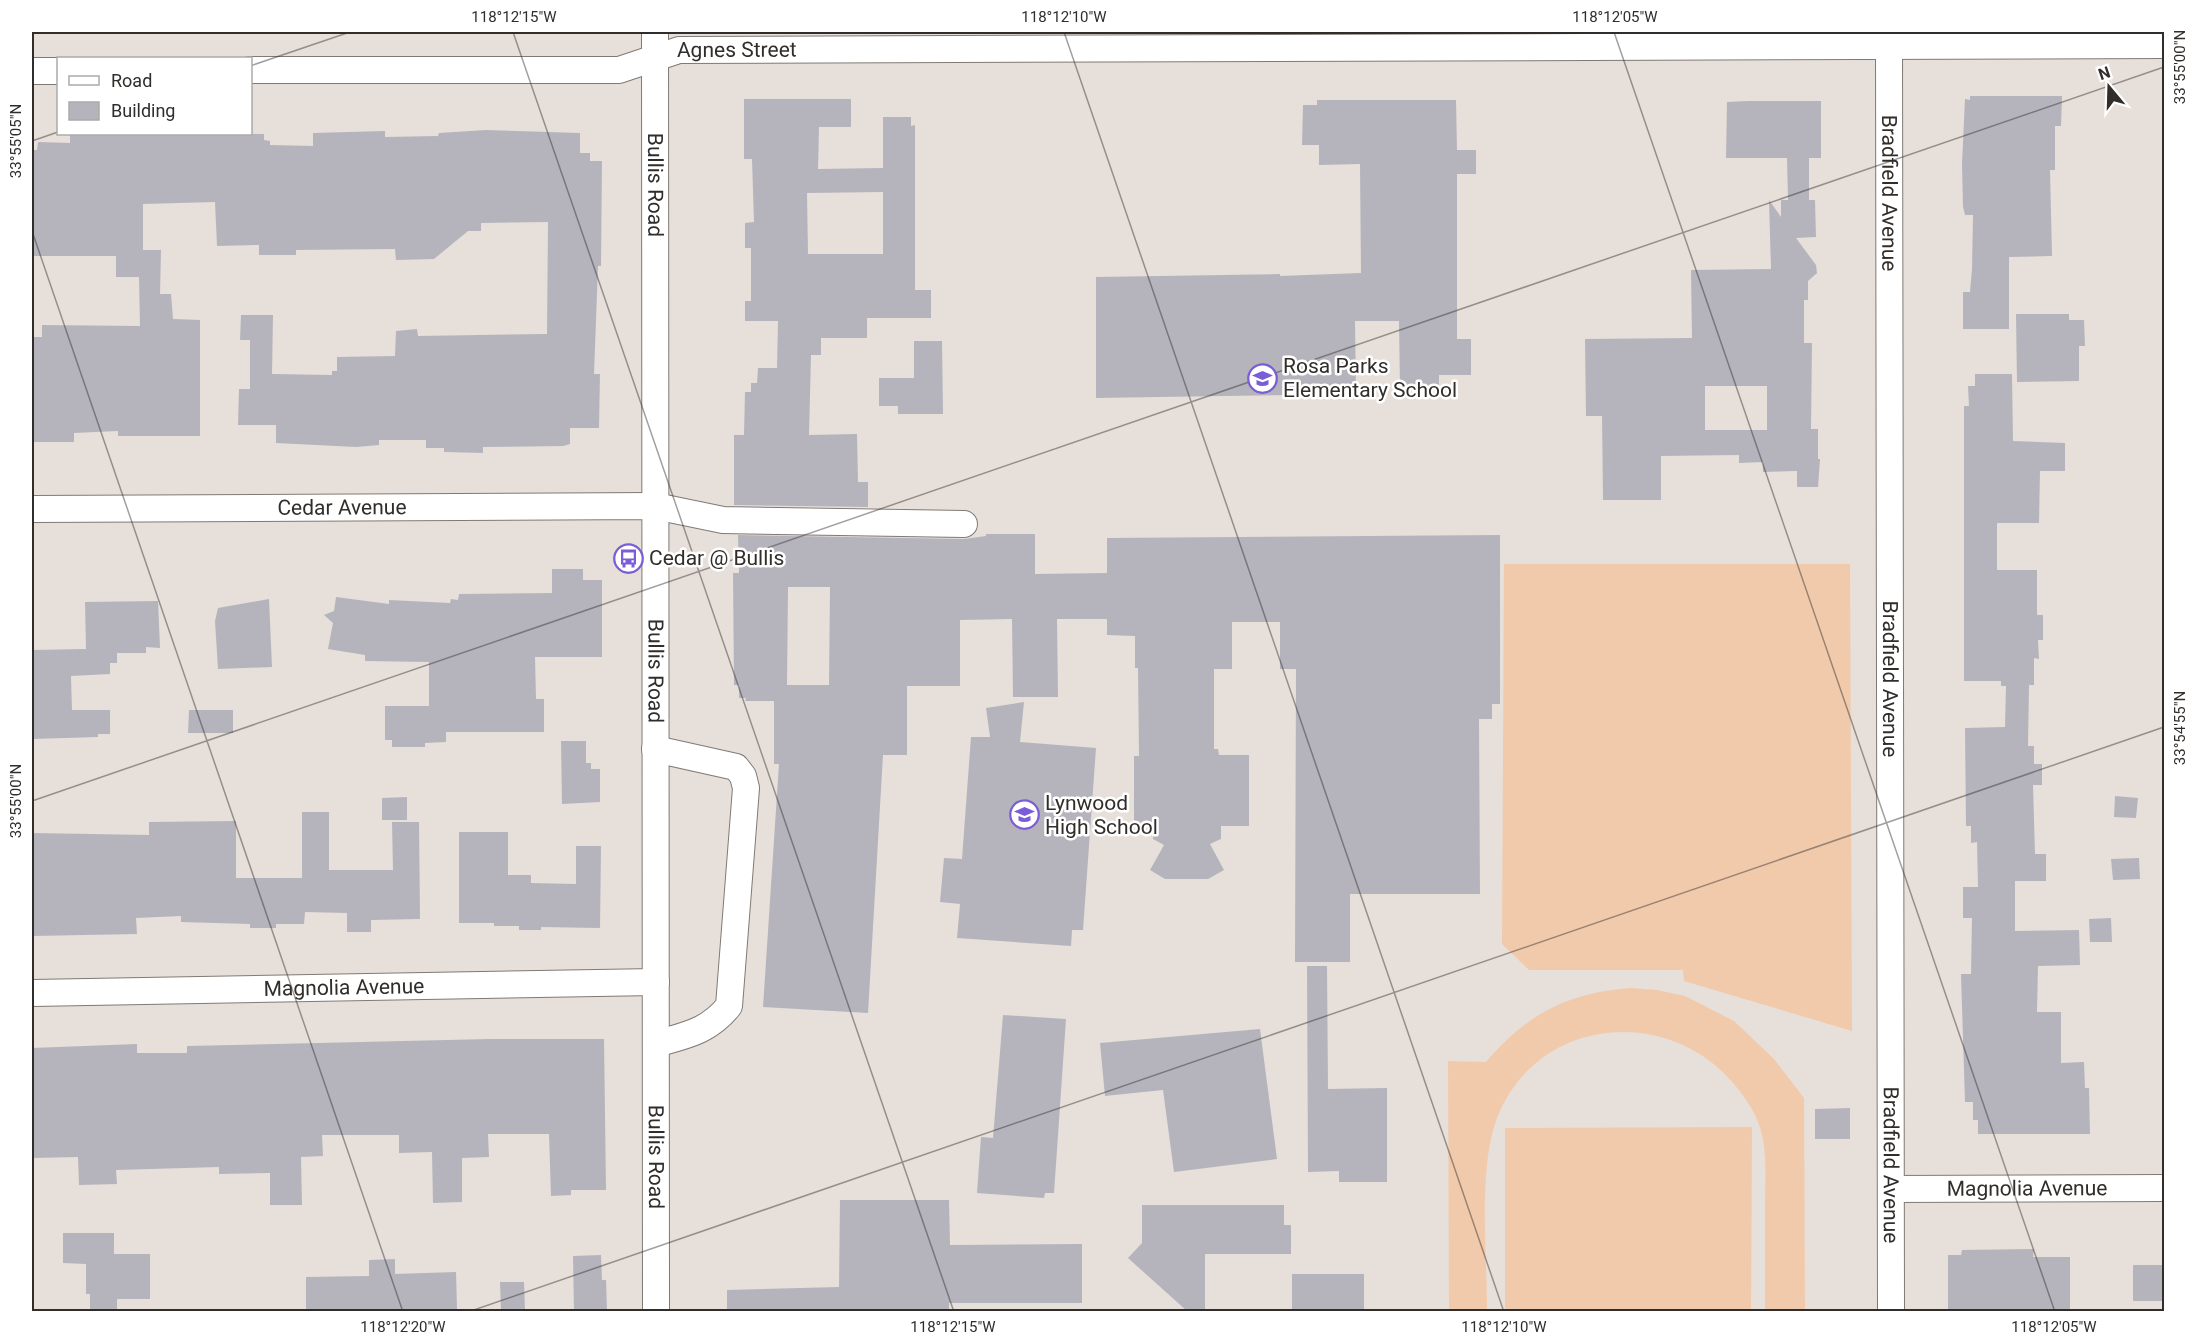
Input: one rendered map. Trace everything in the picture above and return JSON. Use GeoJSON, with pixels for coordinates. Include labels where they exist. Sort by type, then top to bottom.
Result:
{"type":"FeatureCollection","features":[{"type":"Feature","properties":{"kind":"street","name":"Bullis Road"},"geometry":{"type":"LineString","coordinates":[[655,32],[657,1311]]}},
{"type":"Feature","properties":{"kind":"street","name":"Agnes Street"},"geometry":{"type":"LineString","coordinates":[[252,70],[619,70],[679,50],[832,40],[1490,39],[1889,46],[2164,45]]}},
{"type":"Feature","properties":{"kind":"street","name":"Bradfield Avenue"},"geometry":{"type":"LineString","coordinates":[[1889,46],[1892,1311]]}},
{"type":"Feature","properties":{"kind":"street"},"geometry":{"type":"LineString","coordinates":[[32,71],[57,71]]}},
{"type":"Feature","properties":{"kind":"street","name":"Cedar Avenue"},"geometry":{"type":"LineString","coordinates":[[32,509],[655,506],[723,520],[964,524]]}},
{"type":"Feature","properties":{"kind":"street"},"geometry":{"type":"LineString","coordinates":[[655,749],[736,767],[743,776],[746,788],[729,1006],[717,1021],[703,1029],[656,1044]]}},
{"type":"Feature","properties":{"kind":"street","name":"Magnolia Avenue"},"geometry":{"type":"LineString","coordinates":[[32,993],[656,982]]}},
{"type":"Feature","properties":{"kind":"street","name":"Magnolia Avenue"},"geometry":{"type":"LineString","coordinates":[[1891,1189],[2164,1188]]}},
{"type":"Feature","properties":{"kind":"shaded area"},"geometry":{"type":"Polygon","coordinates":[[[1504,564],[1850,564],[1852,1031],[1684,981],[1683,970],[1529,970],[1502,944],[1504,564]]]}},
{"type":"Feature","properties":{"kind":"shaded area"},"geometry":{"type":"Polygon","coordinates":[[[1630,988],[1657,990],[1685,996],[1734,1021],[1774,1059],[1804,1098],[1805,1311],[1765,1311],[1765,1151],[1756,1117],[1744,1097],[1734,1084],[1706,1058],[1674,1041],[1640,1033],[1605,1033],[1571,1042],[1541,1059],[1516,1084],[1497,1118],[1487,1162],[1485,1213],[1487,1311],[1449,1311],[1448,1061],[1486,1062],[1517,1031],[1550,1009],[1587,995],[1630,988]]]}},
{"type":"Feature","properties":{"kind":"shaded area"},"geometry":{"type":"Polygon","coordinates":[[[1752,1127],[1751,1311],[1505,1311],[1505,1128],[1752,1127]]]}},
{"type":"Feature","properties":{"kind":"building"},"geometry":{"type":"Polygon","coordinates":[[[1970,96],[2062,96],[2061,126],[2055,126],[2055,170],[2050,170],[2052,256],[2009,257],[2009,329],[1963,329],[1963,292],[1970,292],[1972,269],[1973,215],[1965,215],[1963,207],[1962,164],[1965,99],[1970,100],[1970,96]]]}},
{"type":"Feature","properties":{"kind":"building"},"geometry":{"type":"Polygon","coordinates":[[[744,99],[851,99],[851,127],[819,127],[818,169],[883,168],[883,117],[911,117],[911,126],[915,125],[915,290],[931,290],[931,318],[867,318],[867,338],[821,338],[821,355],[811,355],[809,435],[857,434],[858,482],[868,482],[868,507],[734,505],[734,435],[744,435],[745,392],[751,392],[751,383],[757,383],[758,368],[777,368],[778,321],[745,321],[745,301],[751,301],[751,248],[745,248],[745,223],[754,222],[752,159],[744,159],[744,99]],[[883,192],[807,193],[808,254],[883,254],[883,192]]]}},
{"type":"Feature","properties":{"kind":"building"},"geometry":{"type":"Polygon","coordinates":[[[1317,100],[1456,100],[1457,150],[1476,150],[1476,174],[1457,174],[1457,339],[1471,339],[1471,375],[1439,375],[1439,389],[1400,390],[1399,321],[1355,321],[1356,394],[1096,398],[1096,277],[1361,273],[1360,164],[1319,165],[1319,145],[1302,145],[1303,105],[1317,105],[1317,100]]]}},
{"type":"Feature","properties":{"kind":"building"},"geometry":{"type":"Polygon","coordinates":[[[1821,101],[1821,158],[1809,158],[1809,200],[1815,200],[1816,237],[1796,238],[1816,265],[1817,273],[1808,281],[1808,300],[1804,300],[1804,343],[1812,343],[1811,429],[1818,429],[1818,459],[1820,459],[1818,487],[1797,487],[1797,471],[1763,472],[1763,462],[1739,463],[1739,455],[1661,456],[1661,500],[1603,500],[1602,416],[1586,416],[1585,339],[1692,338],[1691,270],[1771,269],[1769,200],[1781,217],[1781,200],[1788,200],[1787,158],[1726,158],[1727,102],[1821,101]],[[1705,386],[1705,430],[1767,430],[1767,386],[1705,386]]]}},
{"type":"Feature","properties":{"kind":"building"},"geometry":{"type":"Polygon","coordinates":[[[486,130],[580,133],[580,153],[590,153],[590,161],[602,161],[601,266],[598,266],[594,374],[600,374],[599,428],[570,428],[570,444],[563,446],[483,447],[483,453],[444,452],[444,448],[426,448],[426,440],[379,440],[379,445],[356,447],[276,443],[276,425],[238,425],[239,389],[250,389],[250,340],[240,340],[241,315],[273,315],[272,374],[332,375],[332,371],[337,371],[337,357],[395,356],[396,331],[417,329],[418,336],[547,334],[548,222],[481,223],[481,231],[468,231],[434,259],[396,260],[395,249],[296,250],[296,255],[259,255],[259,245],[217,246],[215,202],[143,204],[143,250],[161,250],[160,294],[171,294],[173,319],[200,320],[200,436],[118,436],[118,431],[74,433],[74,442],[32,442],[32,337],[42,337],[42,325],[140,326],[139,277],[116,277],[116,256],[32,256],[32,150],[37,150],[38,142],[70,143],[70,135],[264,134],[264,140],[270,141],[270,145],[313,146],[313,133],[385,131],[385,137],[438,136],[439,133],[486,130]]]}},
{"type":"Feature","properties":{"kind":"building"},"geometry":{"type":"Polygon","coordinates":[[[2016,314],[2069,314],[2069,320],[2084,320],[2085,346],[2079,346],[2079,381],[2017,382],[2016,314]]]}},
{"type":"Feature","properties":{"kind":"building"},"geometry":{"type":"Polygon","coordinates":[[[914,341],[942,341],[943,414],[898,414],[898,406],[879,406],[879,378],[914,378],[914,341]]]}},
{"type":"Feature","properties":{"kind":"building"},"geometry":{"type":"Polygon","coordinates":[[[1975,374],[2012,374],[2013,441],[2065,443],[2065,471],[2040,471],[2039,523],[1997,523],[1997,570],[2037,570],[2037,615],[2043,615],[2043,640],[2038,640],[2039,659],[2034,658],[2034,685],[2029,685],[2028,746],[2034,746],[2034,764],[2042,764],[2042,785],[2033,785],[2035,854],[2046,854],[2046,881],[2015,881],[2015,931],[2079,930],[2080,965],[2038,966],[2037,1012],[2061,1012],[2061,1063],[2084,1062],[2085,1088],[2089,1088],[2090,1134],[1978,1134],[1978,1120],[1973,1120],[1973,1102],[1965,1102],[1961,974],[1971,974],[1972,918],[1963,918],[1963,887],[1978,887],[1977,842],[1971,843],[1971,826],[1966,826],[1965,728],[2005,727],[2006,686],[2001,686],[2001,681],[1964,681],[1964,406],[1969,406],[1968,386],[1975,386],[1975,374]]]}},
{"type":"Feature","properties":{"kind":"building"},"geometry":{"type":"Polygon","coordinates":[[[986,534],[1035,534],[1035,574],[1107,573],[1107,538],[1500,535],[1500,704],[1492,704],[1492,719],[1479,719],[1480,894],[1350,894],[1350,962],[1295,962],[1296,669],[1280,669],[1280,622],[1232,622],[1232,669],[1214,669],[1214,749],[1218,749],[1219,755],[1249,755],[1249,826],[1221,826],[1221,839],[1210,844],[1224,870],[1208,879],[1165,879],[1150,870],[1164,845],[1153,839],[1153,826],[1134,826],[1134,756],[1139,756],[1138,668],[1135,668],[1135,636],[1107,635],[1107,619],[1057,619],[1058,697],[1013,697],[1012,619],[960,620],[960,686],[907,686],[907,755],[883,755],[868,1013],[763,1007],[779,764],[774,764],[774,701],[745,701],[746,698],[739,698],[739,685],[734,685],[733,573],[739,573],[738,535],[964,539],[986,536],[986,534]],[[788,587],[787,685],[829,685],[830,587],[788,587]]]}},
{"type":"Feature","properties":{"kind":"building"},"geometry":{"type":"Polygon","coordinates":[[[552,569],[583,569],[583,580],[602,580],[602,657],[535,657],[536,699],[544,699],[544,732],[446,732],[446,742],[425,743],[425,747],[392,747],[392,740],[385,740],[385,706],[429,706],[429,662],[365,661],[365,655],[328,649],[333,623],[324,615],[334,611],[336,597],[389,604],[389,600],[450,603],[451,599],[458,600],[459,594],[552,593],[552,569]]]}},
{"type":"Feature","properties":{"kind":"building"},"geometry":{"type":"Polygon","coordinates":[[[269,599],[272,667],[218,669],[215,621],[218,608],[269,599]]]}},
{"type":"Feature","properties":{"kind":"building"},"geometry":{"type":"Polygon","coordinates":[[[158,601],[160,648],[146,647],[146,653],[117,653],[117,663],[110,663],[110,674],[71,676],[72,710],[110,710],[110,734],[98,734],[98,737],[32,739],[32,650],[86,649],[85,602],[158,601]]]}},
{"type":"Feature","properties":{"kind":"building"},"geometry":{"type":"Polygon","coordinates":[[[1024,702],[1020,742],[1096,748],[1083,930],[1072,930],[1071,946],[957,938],[960,904],[940,902],[944,858],[962,859],[971,737],[990,737],[986,708],[1024,702]]]}},
{"type":"Feature","properties":{"kind":"building"},"geometry":{"type":"Polygon","coordinates":[[[189,710],[233,710],[233,733],[188,733],[189,710]]]}},
{"type":"Feature","properties":{"kind":"building"},"geometry":{"type":"Polygon","coordinates":[[[561,741],[586,741],[586,763],[591,763],[591,769],[600,769],[600,802],[562,804],[561,741]]]}},
{"type":"Feature","properties":{"kind":"building"},"geometry":{"type":"Polygon","coordinates":[[[2115,796],[2138,798],[2136,818],[2114,817],[2115,796]]]}},
{"type":"Feature","properties":{"kind":"building"},"geometry":{"type":"Polygon","coordinates":[[[407,797],[407,820],[382,820],[382,798],[407,797]]]}},
{"type":"Feature","properties":{"kind":"building"},"geometry":{"type":"Polygon","coordinates":[[[302,812],[329,812],[329,870],[393,870],[392,822],[419,822],[420,919],[371,920],[371,932],[347,932],[347,913],[305,912],[304,924],[276,924],[276,928],[250,928],[250,924],[181,922],[181,916],[136,918],[137,934],[32,936],[32,833],[149,835],[149,822],[236,821],[236,878],[302,878],[302,812]]]}},
{"type":"Feature","properties":{"kind":"building"},"geometry":{"type":"Polygon","coordinates":[[[459,832],[508,832],[508,875],[531,875],[531,883],[576,884],[576,846],[601,846],[600,928],[541,927],[541,930],[519,930],[519,926],[494,926],[494,923],[459,923],[459,832]]]}},
{"type":"Feature","properties":{"kind":"building"},"geometry":{"type":"Polygon","coordinates":[[[2139,858],[2140,879],[2113,880],[2111,859],[2139,858]]]}},
{"type":"Feature","properties":{"kind":"building"},"geometry":{"type":"Polygon","coordinates":[[[2111,918],[2112,942],[2090,942],[2089,919],[2111,918]]]}},
{"type":"Feature","properties":{"kind":"building"},"geometry":{"type":"Polygon","coordinates":[[[1307,966],[1327,966],[1328,1089],[1387,1088],[1387,1182],[1339,1182],[1339,1171],[1308,1172],[1307,966]]]}},
{"type":"Feature","properties":{"kind":"building"},"geometry":{"type":"Polygon","coordinates":[[[1003,1015],[1066,1019],[1054,1193],[1045,1193],[1044,1198],[977,1193],[981,1137],[993,1138],[1003,1015]]]}},
{"type":"Feature","properties":{"kind":"building"},"geometry":{"type":"Polygon","coordinates":[[[1260,1029],[1277,1159],[1174,1172],[1163,1090],[1105,1096],[1100,1043],[1260,1029]]]}},
{"type":"Feature","properties":{"kind":"building"},"geometry":{"type":"Polygon","coordinates":[[[490,1039],[604,1039],[606,1190],[571,1190],[571,1195],[551,1196],[549,1134],[488,1134],[489,1157],[462,1158],[462,1202],[433,1203],[432,1152],[399,1153],[399,1135],[322,1135],[323,1156],[301,1157],[302,1205],[270,1205],[270,1173],[219,1174],[219,1167],[116,1170],[117,1184],[79,1185],[78,1157],[33,1158],[32,1048],[137,1044],[137,1053],[187,1053],[187,1046],[490,1039]]]}},
{"type":"Feature","properties":{"kind":"building"},"geometry":{"type":"Polygon","coordinates":[[[1850,1108],[1850,1139],[1815,1139],[1815,1109],[1850,1108]]]}},
{"type":"Feature","properties":{"kind":"building"},"geometry":{"type":"Polygon","coordinates":[[[840,1200],[949,1200],[950,1245],[1082,1244],[1082,1303],[949,1303],[949,1311],[727,1311],[727,1290],[839,1287],[840,1200]]]}},
{"type":"Feature","properties":{"kind":"building"},"geometry":{"type":"Polygon","coordinates":[[[1142,1205],[1284,1205],[1284,1225],[1291,1225],[1291,1254],[1205,1254],[1205,1311],[1187,1311],[1128,1258],[1142,1243],[1142,1205]]]}},
{"type":"Feature","properties":{"kind":"building"},"geometry":{"type":"Polygon","coordinates":[[[63,1233],[114,1233],[114,1254],[150,1254],[150,1299],[117,1299],[117,1311],[90,1311],[90,1294],[86,1294],[86,1264],[63,1263],[63,1233]]]}},
{"type":"Feature","properties":{"kind":"building"},"geometry":{"type":"Polygon","coordinates":[[[2034,1249],[2033,1257],[2070,1257],[2070,1311],[1948,1311],[1948,1255],[1961,1255],[1962,1250],[2034,1249]]]}},
{"type":"Feature","properties":{"kind":"building"},"geometry":{"type":"Polygon","coordinates":[[[601,1255],[602,1280],[606,1280],[607,1311],[574,1311],[573,1256],[601,1255]]]}},
{"type":"Feature","properties":{"kind":"building"},"geometry":{"type":"Polygon","coordinates":[[[395,1259],[395,1274],[456,1272],[457,1309],[306,1311],[306,1277],[369,1276],[369,1260],[395,1259]]]}},
{"type":"Feature","properties":{"kind":"building"},"geometry":{"type":"Polygon","coordinates":[[[2133,1265],[2164,1265],[2164,1301],[2133,1301],[2133,1265]]]}},
{"type":"Feature","properties":{"kind":"building"},"geometry":{"type":"Polygon","coordinates":[[[1292,1274],[1364,1274],[1364,1311],[1292,1311],[1292,1274]]]}},
{"type":"Feature","properties":{"kind":"building"},"geometry":{"type":"Polygon","coordinates":[[[500,1282],[524,1282],[525,1311],[501,1311],[500,1282]]]}},
{"type":"Feature","properties":{"kind":"place","name":"Rosa Parks Elementary School"},"geometry":{"type":"Point","coordinates":[1262,378]}},
{"type":"Feature","properties":{"kind":"place","name":"Cedar @ Bullis"},"geometry":{"type":"Point","coordinates":[628,558]}},
{"type":"Feature","properties":{"kind":"place","name":"Lynwood High School"},"geometry":{"type":"Point","coordinates":[1024,815]}}]}
